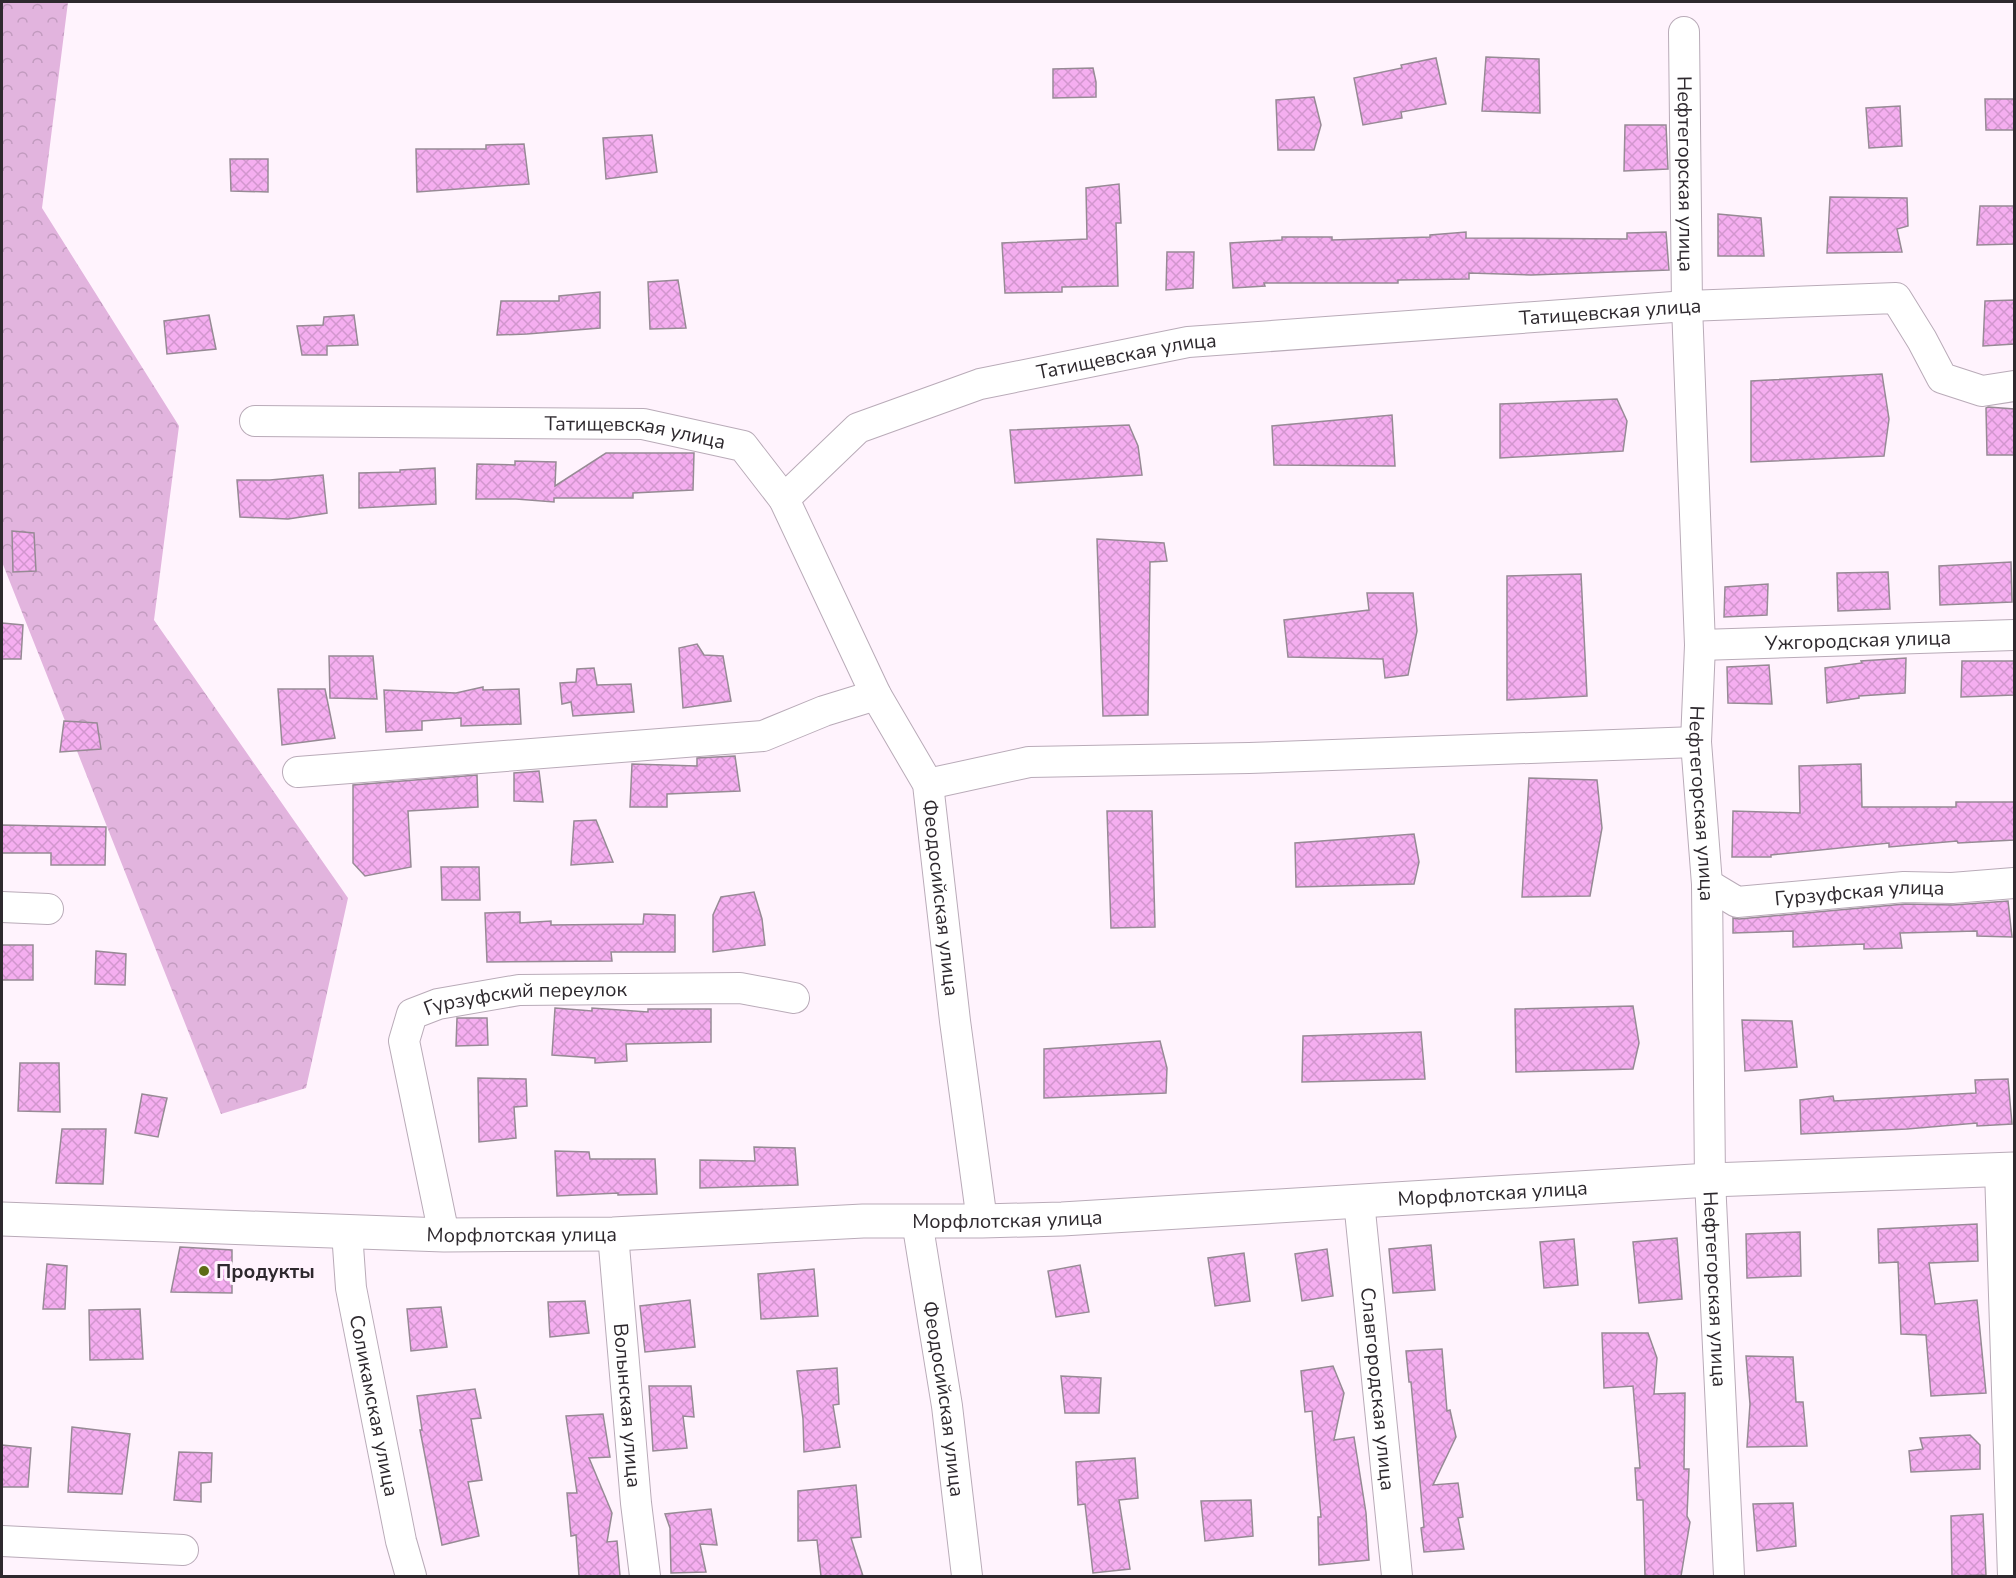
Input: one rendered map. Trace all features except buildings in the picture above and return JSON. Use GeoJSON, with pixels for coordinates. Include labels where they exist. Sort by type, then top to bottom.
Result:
{"type":"FeatureCollection","features":[{"type":"Feature","properties":{"kind":"street","name":"Нефтегорская улица"},"geometry":{"type":"LineString","coordinates":[[1684,32],[1687,306],[1700,645],[1696,742],[1707,884],[1710,1180],[1729,1576]]}},
{"type":"Feature","properties":{"kind":"street","name":"Татищевская улица"},"geometry":{"type":"LineString","coordinates":[[255,421],[643,424],[743,446],[784,499],[858,428],[980,384],[1188,342],[1687,306],[1896,298],[1942,378],[1982,391],[2014,386]]}},
{"type":"Feature","properties":{"kind":"street","name":"Феодосийская улица"},"geometry":{"type":"LineString","coordinates":[[784,499],[876,695],[928,784],[955,1021],[982,1221]]}},
{"type":"Feature","properties":{"kind":"street","name":"Ужгородская улица"},"geometry":{"type":"LineString","coordinates":[[1700,645],[2014,635]]}},
{"type":"Feature","properties":{"kind":"street"},"geometry":{"type":"LineString","coordinates":[[298,772],[763,736],[824,711],[876,695]]}},
{"type":"Feature","properties":{"kind":"street"},"geometry":{"type":"LineString","coordinates":[[928,784],[1029,762],[1249,758],[1696,742]]}},
{"type":"Feature","properties":{"kind":"street","name":"Гурзуфская улица"},"geometry":{"type":"LineString","coordinates":[[1707,884],[1737,902],[1904,887],[1952,888],[2014,883]]}},
{"type":"Feature","properties":{"kind":"street"},"geometry":{"type":"LineString","coordinates":[[2,907],[48,909]]}},
{"type":"Feature","properties":{"kind":"street","name":"Гурзуфский переулок"},"geometry":{"type":"LineString","coordinates":[[444,1235],[404,1041],[412,1014],[438,1004],[519,990],[740,988],[794,998]]}},
{"type":"Feature","properties":{"kind":"street"},"geometry":{"type":"LineString","coordinates":[[2007,1170],[2013,1576]]}},
{"type":"Feature","properties":{"kind":"street","name":"Морфлотская улица"},"geometry":{"type":"LineString","coordinates":[[2,1219],[444,1235],[613,1234],[863,1221],[1074,1218],[1710,1180],[2007,1170]]}},
{"type":"Feature","properties":{"kind":"street","name":"Славгородская улица"},"geometry":{"type":"LineString","coordinates":[[1359,1201],[1397,1576]]}},
{"type":"Feature","properties":{"kind":"street","name":"Феодосийская улица"},"geometry":{"type":"LineString","coordinates":[[917,1221],[947,1406],[967,1576]]}},
{"type":"Feature","properties":{"kind":"street","name":"Соликамская улица"},"geometry":{"type":"LineString","coordinates":[[347,1232],[351,1288],[401,1541],[411,1576]]}},
{"type":"Feature","properties":{"kind":"street","name":"Волынская улица"},"geometry":{"type":"LineString","coordinates":[[613,1234],[636,1503],[645,1576]]}},
{"type":"Feature","properties":{"kind":"street"},"geometry":{"type":"LineString","coordinates":[[2,1541],[183,1550]]}},
{"type":"Feature","properties":{"kind":"green space"},"geometry":{"type":"Polygon","coordinates":[[[2,2],[68,2],[42,208],[179,426],[154,620],[348,898],[306,1088],[221,1114],[2,562],[2,2]]]}},
{"type":"Feature","properties":{"kind":"place","name":"Продукты"},"geometry":{"type":"Point","coordinates":[204,1271]}}]}
